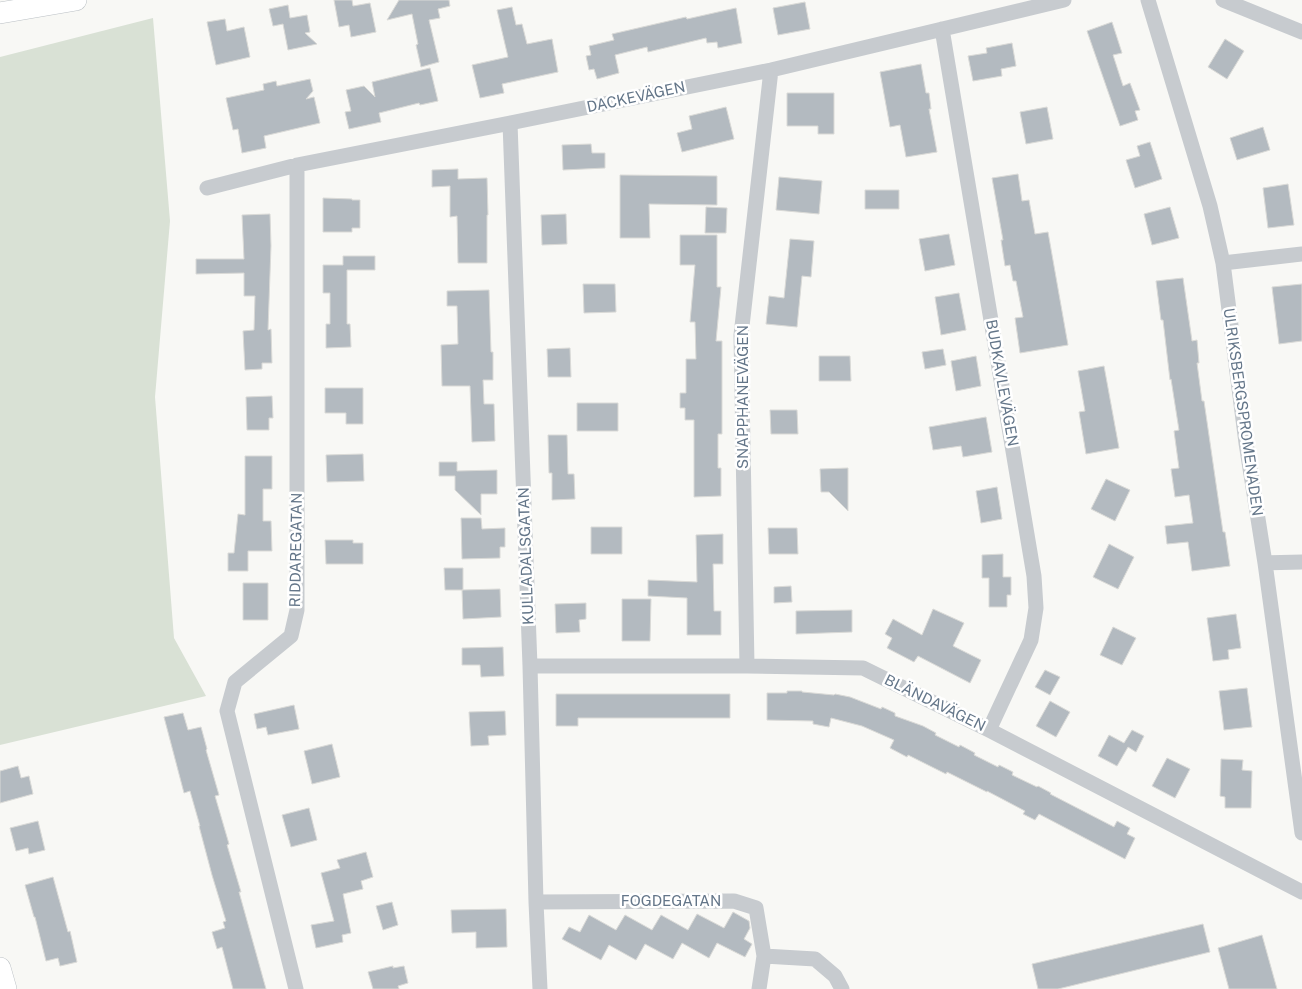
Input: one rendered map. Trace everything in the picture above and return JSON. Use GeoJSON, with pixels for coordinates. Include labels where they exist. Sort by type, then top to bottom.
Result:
{"type":"FeatureCollection","features":[{"type":"Feature","properties":{"kind":"main road"},"geometry":{"type":"LineString","coordinates":[[0,13],[74,0]]}},
{"type":"Feature","properties":{"kind":"main road"},"geometry":{"type":"LineString","coordinates":[[0,21],[74,0]]}},
{"type":"Feature","properties":{"kind":"main road"},"geometry":{"type":"LineString","coordinates":[[0,968],[6,989]]}},
{"type":"Feature","properties":{"kind":"street","name":"DACKEVÄGEN"},"geometry":{"type":"LineString","coordinates":[[207,188],[296,165],[771,70],[1064,0]]}},
{"type":"Feature","properties":{"kind":"street","name":"ULRIKSBERGSPROMENADEN"},"geometry":{"type":"LineString","coordinates":[[1148,0],[1210,206],[1223,263],[1246,443],[1265,564],[1302,833]]}},
{"type":"Feature","properties":{"kind":"street"},"geometry":{"type":"LineString","coordinates":[[1222,0],[1251,5],[1302,32]]}},
{"type":"Feature","properties":{"kind":"street","name":"BUDKAVLEVÄGEN"},"geometry":{"type":"LineString","coordinates":[[942,29],[1034,576],[1036,608],[1031,640],[989,730]]}},
{"type":"Feature","properties":{"kind":"street","name":"SNAPPHANEVÄGEN"},"geometry":{"type":"LineString","coordinates":[[747,666],[741,335],[771,70]]}},
{"type":"Feature","properties":{"kind":"street","name":"KULLADALSGATAN"},"geometry":{"type":"LineString","coordinates":[[510,123],[540,989]]}},
{"type":"Feature","properties":{"kind":"street","name":"RIDDAREGATAN"},"geometry":{"type":"LineString","coordinates":[[296,165],[296,610],[291,636],[236,682],[228,711],[296,989]]}},
{"type":"Feature","properties":{"kind":"street"},"geometry":{"type":"LineString","coordinates":[[1223,263],[1302,254]]}},
{"type":"Feature","properties":{"kind":"street"},"geometry":{"type":"LineString","coordinates":[[1265,564],[1302,562]]}},
{"type":"Feature","properties":{"kind":"street","name":"BLÄNDAVÄGEN"},"geometry":{"type":"LineString","coordinates":[[530,666],[863,668],[989,730],[1302,892]]}},
{"type":"Feature","properties":{"kind":"street","name":"FOGDEGATAN"},"geometry":{"type":"LineString","coordinates":[[536,902],[734,901],[756,908],[764,956],[759,989]]}},
{"type":"Feature","properties":{"kind":"street"},"geometry":{"type":"LineString","coordinates":[[764,956],[815,959],[835,976],[842,989]]}},
{"type":"Feature","properties":{"kind":"shaded area"},"geometry":{"type":"Polygon","coordinates":[[[153,18],[170,221],[155,397],[174,638],[206,696],[0,745],[0,57],[153,18]]]}},
{"type":"Feature","properties":{"kind":"building"},"geometry":{"type":"Polygon","coordinates":[[[334,0],[352,0],[353,6],[370,3],[376,32],[351,37],[349,25],[339,27],[334,0]]]}},
{"type":"Feature","properties":{"kind":"building"},"geometry":{"type":"Polygon","coordinates":[[[399,0],[449,0],[450,6],[438,9],[440,18],[429,20],[439,62],[421,67],[412,14],[387,20],[399,0]]]}},
{"type":"Feature","properties":{"kind":"building"},"geometry":{"type":"Polygon","coordinates":[[[805,2],[810,29],[778,35],[773,8],[805,2]]]}},
{"type":"Feature","properties":{"kind":"building"},"geometry":{"type":"Polygon","coordinates":[[[288,5],[290,18],[307,15],[310,32],[305,33],[317,44],[288,50],[283,24],[273,26],[269,9],[288,5]]]}},
{"type":"Feature","properties":{"kind":"building"},"geometry":{"type":"Polygon","coordinates":[[[512,7],[516,25],[522,24],[527,44],[552,39],[558,72],[502,84],[504,93],[480,98],[472,65],[508,57],[497,10],[512,7]]]}},
{"type":"Feature","properties":{"kind":"building"},"geometry":{"type":"Polygon","coordinates":[[[736,8],[742,43],[718,48],[717,42],[707,43],[706,38],[648,52],[647,47],[615,55],[619,73],[597,79],[594,69],[589,70],[586,56],[591,55],[589,46],[614,40],[612,34],[736,8]]]}},
{"type":"Feature","properties":{"kind":"building"},"geometry":{"type":"Polygon","coordinates":[[[225,19],[227,31],[244,27],[250,57],[216,65],[207,22],[225,19]]]}},
{"type":"Feature","properties":{"kind":"building"},"geometry":{"type":"Polygon","coordinates":[[[1112,22],[1122,53],[1113,55],[1123,86],[1130,83],[1140,110],[1135,111],[1138,120],[1120,126],[1087,31],[1112,22]]]}},
{"type":"Feature","properties":{"kind":"building"},"geometry":{"type":"Polygon","coordinates":[[[1225,39],[1244,51],[1227,79],[1208,67],[1225,39]]]}},
{"type":"Feature","properties":{"kind":"building"},"geometry":{"type":"Polygon","coordinates":[[[1012,43],[1016,66],[1001,69],[1002,76],[973,81],[968,56],[987,53],[986,48],[1012,43]]]}},
{"type":"Feature","properties":{"kind":"building"},"geometry":{"type":"Polygon","coordinates":[[[921,64],[926,93],[929,93],[931,109],[929,109],[937,152],[906,157],[900,125],[890,127],[880,72],[921,64]]]}},
{"type":"Feature","properties":{"kind":"building"},"geometry":{"type":"Polygon","coordinates":[[[430,68],[438,101],[420,105],[419,103],[379,113],[381,122],[349,129],[345,112],[351,111],[346,90],[364,86],[375,97],[372,82],[430,68]]]}},
{"type":"Feature","properties":{"kind":"building"},"geometry":{"type":"Polygon","coordinates":[[[310,79],[313,91],[306,99],[314,97],[320,123],[264,136],[266,148],[242,153],[238,129],[233,130],[226,98],[264,90],[263,84],[276,81],[277,86],[310,79]]]}},
{"type":"Feature","properties":{"kind":"building"},"geometry":{"type":"Polygon","coordinates":[[[787,93],[834,93],[834,134],[818,134],[818,126],[787,126],[787,93]]]}},
{"type":"Feature","properties":{"kind":"building"},"geometry":{"type":"Polygon","coordinates":[[[726,107],[734,139],[682,152],[677,133],[692,129],[689,116],[726,107]]]}},
{"type":"Feature","properties":{"kind":"building"},"geometry":{"type":"Polygon","coordinates":[[[1047,107],[1053,139],[1026,144],[1020,112],[1047,107]]]}},
{"type":"Feature","properties":{"kind":"building"},"geometry":{"type":"Polygon","coordinates":[[[1263,127],[1270,150],[1237,160],[1230,138],[1263,127]]]}},
{"type":"Feature","properties":{"kind":"building"},"geometry":{"type":"Polygon","coordinates":[[[1150,142],[1162,179],[1135,188],[1126,160],[1140,156],[1137,146],[1150,142]]]}},
{"type":"Feature","properties":{"kind":"building"},"geometry":{"type":"Polygon","coordinates":[[[591,144],[592,153],[605,153],[605,168],[563,170],[562,145],[591,144]]]}},
{"type":"Feature","properties":{"kind":"building"},"geometry":{"type":"Polygon","coordinates":[[[458,169],[458,179],[487,178],[487,263],[458,263],[457,216],[450,217],[450,186],[432,187],[432,170],[458,169]]]}},
{"type":"Feature","properties":{"kind":"building"},"geometry":{"type":"Polygon","coordinates":[[[1018,174],[1022,201],[1029,200],[1035,234],[1048,232],[1068,345],[1020,353],[1015,318],[1023,317],[1016,281],[1013,281],[1010,265],[1005,266],[1001,240],[1003,240],[992,178],[1018,174]]]}},
{"type":"Feature","properties":{"kind":"building"},"geometry":{"type":"Polygon","coordinates":[[[620,175],[717,176],[717,205],[649,204],[650,238],[620,238],[620,175]]]}},
{"type":"Feature","properties":{"kind":"building"},"geometry":{"type":"Polygon","coordinates":[[[779,177],[822,181],[819,214],[776,210],[779,177]]]}},
{"type":"Feature","properties":{"kind":"building"},"geometry":{"type":"Polygon","coordinates":[[[1288,184],[1294,225],[1268,228],[1263,188],[1288,184]]]}},
{"type":"Feature","properties":{"kind":"building"},"geometry":{"type":"Polygon","coordinates":[[[865,190],[899,190],[899,209],[865,209],[865,190]]]}},
{"type":"Feature","properties":{"kind":"building"},"geometry":{"type":"Polygon","coordinates":[[[323,198],[360,200],[360,228],[352,228],[352,232],[323,232],[323,198]]]}},
{"type":"Feature","properties":{"kind":"building"},"geometry":{"type":"Polygon","coordinates":[[[706,207],[727,208],[726,233],[705,233],[706,207]]]}},
{"type":"Feature","properties":{"kind":"building"},"geometry":{"type":"Polygon","coordinates":[[[1170,207],[1179,238],[1152,245],[1144,214],[1170,207]]]}},
{"type":"Feature","properties":{"kind":"building"},"geometry":{"type":"Polygon","coordinates":[[[270,214],[271,246],[268,330],[271,329],[272,363],[262,363],[262,369],[245,370],[243,331],[254,330],[255,296],[244,296],[244,273],[196,274],[196,259],[244,259],[242,215],[270,214]]]}},
{"type":"Feature","properties":{"kind":"building"},"geometry":{"type":"Polygon","coordinates":[[[566,214],[567,244],[542,245],[541,215],[566,214]]]}},
{"type":"Feature","properties":{"kind":"building"},"geometry":{"type":"Polygon","coordinates":[[[949,234],[955,265],[925,271],[919,239],[949,234]]]}},
{"type":"Feature","properties":{"kind":"building"},"geometry":{"type":"Polygon","coordinates":[[[680,235],[717,235],[717,287],[721,287],[716,341],[722,341],[722,434],[718,434],[718,468],[721,468],[721,496],[694,497],[694,420],[685,420],[685,408],[680,408],[680,393],[686,393],[686,359],[696,359],[695,322],[690,322],[695,265],[680,265],[680,235]]]}},
{"type":"Feature","properties":{"kind":"building"},"geometry":{"type":"Polygon","coordinates":[[[790,239],[814,241],[811,277],[802,276],[797,327],[766,324],[769,296],[784,298],[790,239]]]}},
{"type":"Feature","properties":{"kind":"building"},"geometry":{"type":"Polygon","coordinates":[[[343,256],[375,256],[375,270],[347,270],[347,324],[350,324],[351,347],[326,348],[326,324],[330,324],[330,293],[323,293],[323,265],[343,265],[343,256]]]}},
{"type":"Feature","properties":{"kind":"building"},"geometry":{"type":"Polygon","coordinates":[[[1183,278],[1192,341],[1197,340],[1199,363],[1197,363],[1202,401],[1204,401],[1223,532],[1225,532],[1230,566],[1192,571],[1188,542],[1167,544],[1165,526],[1193,523],[1189,495],[1175,497],[1171,469],[1179,468],[1174,431],[1179,430],[1156,281],[1183,278]]]}},
{"type":"Feature","properties":{"kind":"building"},"geometry":{"type":"Polygon","coordinates":[[[583,284],[615,284],[616,312],[584,313],[583,284]]]}},
{"type":"Feature","properties":{"kind":"building"},"geometry":{"type":"Polygon","coordinates":[[[1302,284],[1302,341],[1279,344],[1272,287],[1302,284]]]}},
{"type":"Feature","properties":{"kind":"building"},"geometry":{"type":"Polygon","coordinates":[[[489,290],[493,380],[483,380],[484,404],[494,404],[495,441],[472,442],[470,386],[442,386],[441,345],[458,344],[457,306],[447,306],[447,291],[489,290]]]}},
{"type":"Feature","properties":{"kind":"building"},"geometry":{"type":"Polygon","coordinates":[[[959,293],[966,330],[941,335],[935,297],[959,293]]]}},
{"type":"Feature","properties":{"kind":"building"},"geometry":{"type":"Polygon","coordinates":[[[570,348],[571,377],[548,377],[547,349],[570,348]]]}},
{"type":"Feature","properties":{"kind":"building"},"geometry":{"type":"Polygon","coordinates":[[[943,349],[946,365],[925,369],[922,352],[943,349]]]}},
{"type":"Feature","properties":{"kind":"building"},"geometry":{"type":"Polygon","coordinates":[[[819,356],[850,356],[851,381],[819,381],[819,356]]]}},
{"type":"Feature","properties":{"kind":"building"},"geometry":{"type":"Polygon","coordinates":[[[976,356],[981,386],[956,391],[951,361],[976,356]]]}},
{"type":"Feature","properties":{"kind":"building"},"geometry":{"type":"Polygon","coordinates":[[[1104,366],[1119,448],[1086,454],[1079,412],[1085,411],[1078,371],[1104,366]]]}},
{"type":"Feature","properties":{"kind":"building"},"geometry":{"type":"Polygon","coordinates":[[[325,388],[363,388],[363,424],[346,424],[346,413],[325,413],[325,388]]]}},
{"type":"Feature","properties":{"kind":"building"},"geometry":{"type":"Polygon","coordinates":[[[272,396],[273,418],[269,418],[269,430],[247,430],[246,397],[272,396]]]}},
{"type":"Feature","properties":{"kind":"building"},"geometry":{"type":"Polygon","coordinates":[[[577,403],[618,403],[618,431],[577,431],[577,403]]]}},
{"type":"Feature","properties":{"kind":"building"},"geometry":{"type":"Polygon","coordinates":[[[770,410],[797,410],[798,434],[771,434],[770,410]]]}},
{"type":"Feature","properties":{"kind":"building"},"geometry":{"type":"Polygon","coordinates":[[[986,417],[992,452],[963,457],[961,446],[933,450],[929,427],[986,417]]]}},
{"type":"Feature","properties":{"kind":"building"},"geometry":{"type":"Polygon","coordinates":[[[548,435],[567,435],[568,474],[574,474],[575,499],[552,500],[552,473],[549,473],[548,435]]]}},
{"type":"Feature","properties":{"kind":"building"},"geometry":{"type":"Polygon","coordinates":[[[363,454],[364,481],[327,482],[326,455],[363,454]]]}},
{"type":"Feature","properties":{"kind":"building"},"geometry":{"type":"Polygon","coordinates":[[[245,456],[272,456],[272,489],[263,489],[263,521],[271,521],[272,551],[248,551],[248,571],[228,571],[228,553],[234,553],[238,514],[245,515],[245,456]]]}},
{"type":"Feature","properties":{"kind":"building"},"geometry":{"type":"Polygon","coordinates":[[[439,462],[457,462],[457,471],[497,470],[497,494],[481,494],[481,515],[455,490],[455,476],[439,476],[439,462]]]}},
{"type":"Feature","properties":{"kind":"building"},"geometry":{"type":"Polygon","coordinates":[[[848,468],[848,511],[829,492],[821,492],[820,469],[848,468]]]}},
{"type":"Feature","properties":{"kind":"building"},"geometry":{"type":"Polygon","coordinates":[[[1106,479],[1130,490],[1115,521],[1091,509],[1106,479]]]}},
{"type":"Feature","properties":{"kind":"building"},"geometry":{"type":"Polygon","coordinates":[[[997,487],[1002,519],[981,523],[976,491],[997,487]]]}},
{"type":"Feature","properties":{"kind":"building"},"geometry":{"type":"Polygon","coordinates":[[[461,518],[481,518],[482,529],[505,528],[505,547],[500,547],[500,558],[462,559],[461,518]]]}},
{"type":"Feature","properties":{"kind":"building"},"geometry":{"type":"Polygon","coordinates":[[[591,527],[622,527],[622,554],[591,554],[591,527]]]}},
{"type":"Feature","properties":{"kind":"building"},"geometry":{"type":"Polygon","coordinates":[[[768,528],[797,528],[798,554],[769,554],[768,528]]]}},
{"type":"Feature","properties":{"kind":"building"},"geometry":{"type":"Polygon","coordinates":[[[723,534],[723,564],[713,564],[714,611],[721,611],[721,635],[687,635],[687,598],[648,596],[648,580],[697,582],[696,535],[723,534]]]}},
{"type":"Feature","properties":{"kind":"building"},"geometry":{"type":"Polygon","coordinates":[[[325,540],[353,540],[353,543],[363,543],[363,564],[326,564],[325,540]]]}},
{"type":"Feature","properties":{"kind":"building"},"geometry":{"type":"Polygon","coordinates":[[[1109,544],[1134,557],[1118,589],[1093,577],[1109,544]]]}},
{"type":"Feature","properties":{"kind":"building"},"geometry":{"type":"Polygon","coordinates":[[[1003,554],[1003,577],[1011,577],[1011,595],[1007,595],[1007,607],[989,607],[989,578],[982,578],[982,555],[1003,554]]]}},
{"type":"Feature","properties":{"kind":"building"},"geometry":{"type":"Polygon","coordinates":[[[444,568],[463,568],[463,590],[445,590],[444,568]]]}},
{"type":"Feature","properties":{"kind":"building"},"geometry":{"type":"Polygon","coordinates":[[[243,583],[268,583],[268,620],[243,620],[243,583]]]}},
{"type":"Feature","properties":{"kind":"building"},"geometry":{"type":"Polygon","coordinates":[[[791,586],[792,602],[774,603],[774,587],[791,586]]]}},
{"type":"Feature","properties":{"kind":"building"},"geometry":{"type":"Polygon","coordinates":[[[500,589],[501,617],[463,619],[462,590],[500,589]]]}},
{"type":"Feature","properties":{"kind":"building"},"geometry":{"type":"Polygon","coordinates":[[[622,599],[651,599],[650,641],[622,641],[622,599]]]}},
{"type":"Feature","properties":{"kind":"building"},"geometry":{"type":"Polygon","coordinates":[[[586,603],[586,619],[579,620],[580,632],[556,633],[555,604],[586,603]]]}},
{"type":"Feature","properties":{"kind":"building"},"geometry":{"type":"Polygon","coordinates":[[[933,609],[964,623],[953,646],[981,660],[970,683],[918,656],[914,662],[887,648],[892,638],[885,634],[893,619],[922,635],[933,609]]]}},
{"type":"Feature","properties":{"kind":"building"},"geometry":{"type":"Polygon","coordinates":[[[852,610],[852,632],[796,634],[796,611],[852,610]]]}},
{"type":"Feature","properties":{"kind":"building"},"geometry":{"type":"Polygon","coordinates":[[[1236,614],[1241,648],[1228,650],[1229,659],[1213,661],[1207,618],[1236,614]]]}},
{"type":"Feature","properties":{"kind":"building"},"geometry":{"type":"Polygon","coordinates":[[[1113,627],[1136,638],[1122,665],[1100,655],[1113,627]]]}},
{"type":"Feature","properties":{"kind":"building"},"geometry":{"type":"Polygon","coordinates":[[[503,647],[504,676],[481,677],[480,665],[462,665],[462,648],[503,647]]]}},
{"type":"Feature","properties":{"kind":"building"},"geometry":{"type":"Polygon","coordinates":[[[1045,670],[1060,677],[1050,695],[1035,687],[1045,670]]]}},
{"type":"Feature","properties":{"kind":"building"},"geometry":{"type":"Polygon","coordinates":[[[1247,688],[1252,727],[1224,730],[1219,691],[1247,688]]]}},
{"type":"Feature","properties":{"kind":"building"},"geometry":{"type":"Polygon","coordinates":[[[787,691],[835,694],[850,697],[881,709],[882,707],[895,713],[895,716],[923,726],[936,733],[935,735],[975,753],[974,755],[1013,772],[1012,775],[1038,786],[1114,827],[1117,821],[1130,828],[1127,834],[1135,838],[1125,859],[1039,814],[1035,820],[1023,814],[1025,811],[987,791],[947,772],[946,774],[908,755],[907,757],[890,748],[894,740],[862,726],[831,718],[829,727],[813,724],[813,721],[767,720],[767,693],[787,693],[787,691]]]}},
{"type":"Feature","properties":{"kind":"building"},"geometry":{"type":"Polygon","coordinates":[[[556,694],[730,694],[730,718],[578,718],[578,726],[556,726],[556,694]]]}},
{"type":"Feature","properties":{"kind":"building"},"geometry":{"type":"Polygon","coordinates":[[[1050,701],[1070,712],[1056,737],[1036,726],[1050,701]]]}},
{"type":"Feature","properties":{"kind":"building"},"geometry":{"type":"Polygon","coordinates":[[[294,705],[299,729],[268,735],[266,727],[257,729],[254,714],[294,705]]]}},
{"type":"Feature","properties":{"kind":"building"},"geometry":{"type":"Polygon","coordinates":[[[505,711],[506,735],[488,736],[489,745],[471,746],[469,712],[505,711]]]}},
{"type":"Feature","properties":{"kind":"building"},"geometry":{"type":"Polygon","coordinates":[[[183,713],[188,730],[201,727],[219,795],[215,796],[229,844],[227,845],[266,989],[233,989],[222,947],[217,949],[212,932],[225,928],[223,922],[226,921],[190,791],[184,793],[164,717],[183,713]]]}},
{"type":"Feature","properties":{"kind":"building"},"geometry":{"type":"Polygon","coordinates":[[[1132,730],[1144,736],[1136,752],[1128,747],[1117,766],[1098,756],[1109,735],[1124,743],[1132,730]]]}},
{"type":"Feature","properties":{"kind":"building"},"geometry":{"type":"Polygon","coordinates":[[[332,744],[340,777],[312,784],[304,751],[332,744]]]}},
{"type":"Feature","properties":{"kind":"building"},"geometry":{"type":"Polygon","coordinates":[[[1167,758],[1190,769],[1175,798],[1152,786],[1167,758]]]}},
{"type":"Feature","properties":{"kind":"building"},"geometry":{"type":"Polygon","coordinates":[[[1221,759],[1243,760],[1242,770],[1252,771],[1251,808],[1225,808],[1225,797],[1220,796],[1221,759]]]}},
{"type":"Feature","properties":{"kind":"building"},"geometry":{"type":"Polygon","coordinates":[[[18,766],[21,778],[29,776],[33,794],[0,803],[0,771],[18,766]]]}},
{"type":"Feature","properties":{"kind":"building"},"geometry":{"type":"Polygon","coordinates":[[[309,808],[317,840],[291,847],[282,815],[309,808]]]}},
{"type":"Feature","properties":{"kind":"building"},"geometry":{"type":"Polygon","coordinates":[[[38,821],[45,850],[29,854],[28,848],[16,851],[10,828],[38,821]]]}},
{"type":"Feature","properties":{"kind":"building"},"geometry":{"type":"Polygon","coordinates":[[[366,852],[373,877],[361,881],[363,889],[343,894],[351,933],[342,935],[343,942],[316,948],[311,925],[334,921],[321,873],[340,868],[337,860],[366,852]]]}},
{"type":"Feature","properties":{"kind":"building"},"geometry":{"type":"Polygon","coordinates":[[[53,877],[68,932],[70,931],[77,962],[60,966],[58,958],[46,961],[25,885],[53,877]]]}},
{"type":"Feature","properties":{"kind":"building"},"geometry":{"type":"Polygon","coordinates":[[[392,902],[398,925],[383,930],[376,906],[392,902]]]}},
{"type":"Feature","properties":{"kind":"building"},"geometry":{"type":"Polygon","coordinates":[[[506,909],[507,947],[476,948],[476,932],[452,933],[451,910],[506,909]]]}},
{"type":"Feature","properties":{"kind":"building"},"geometry":{"type":"Polygon","coordinates":[[[733,912],[749,921],[750,928],[744,939],[752,944],[745,957],[717,943],[709,958],[682,943],[673,959],[645,944],[636,960],[609,945],[601,960],[562,939],[569,927],[580,932],[589,915],[616,930],[625,915],[652,930],[661,915],[688,930],[697,914],[724,928],[733,912]]]}},
{"type":"Feature","properties":{"kind":"building"},"geometry":{"type":"Polygon","coordinates":[[[1203,924],[1210,952],[1058,989],[1038,989],[1032,964],[1203,924]]]}},
{"type":"Feature","properties":{"kind":"building"},"geometry":{"type":"Polygon","coordinates":[[[1262,935],[1277,989],[1229,989],[1218,948],[1262,935]]]}},
{"type":"Feature","properties":{"kind":"building"},"geometry":{"type":"Polygon","coordinates":[[[393,966],[393,968],[404,966],[408,983],[398,986],[399,989],[373,989],[368,972],[393,966]]]}}]}
